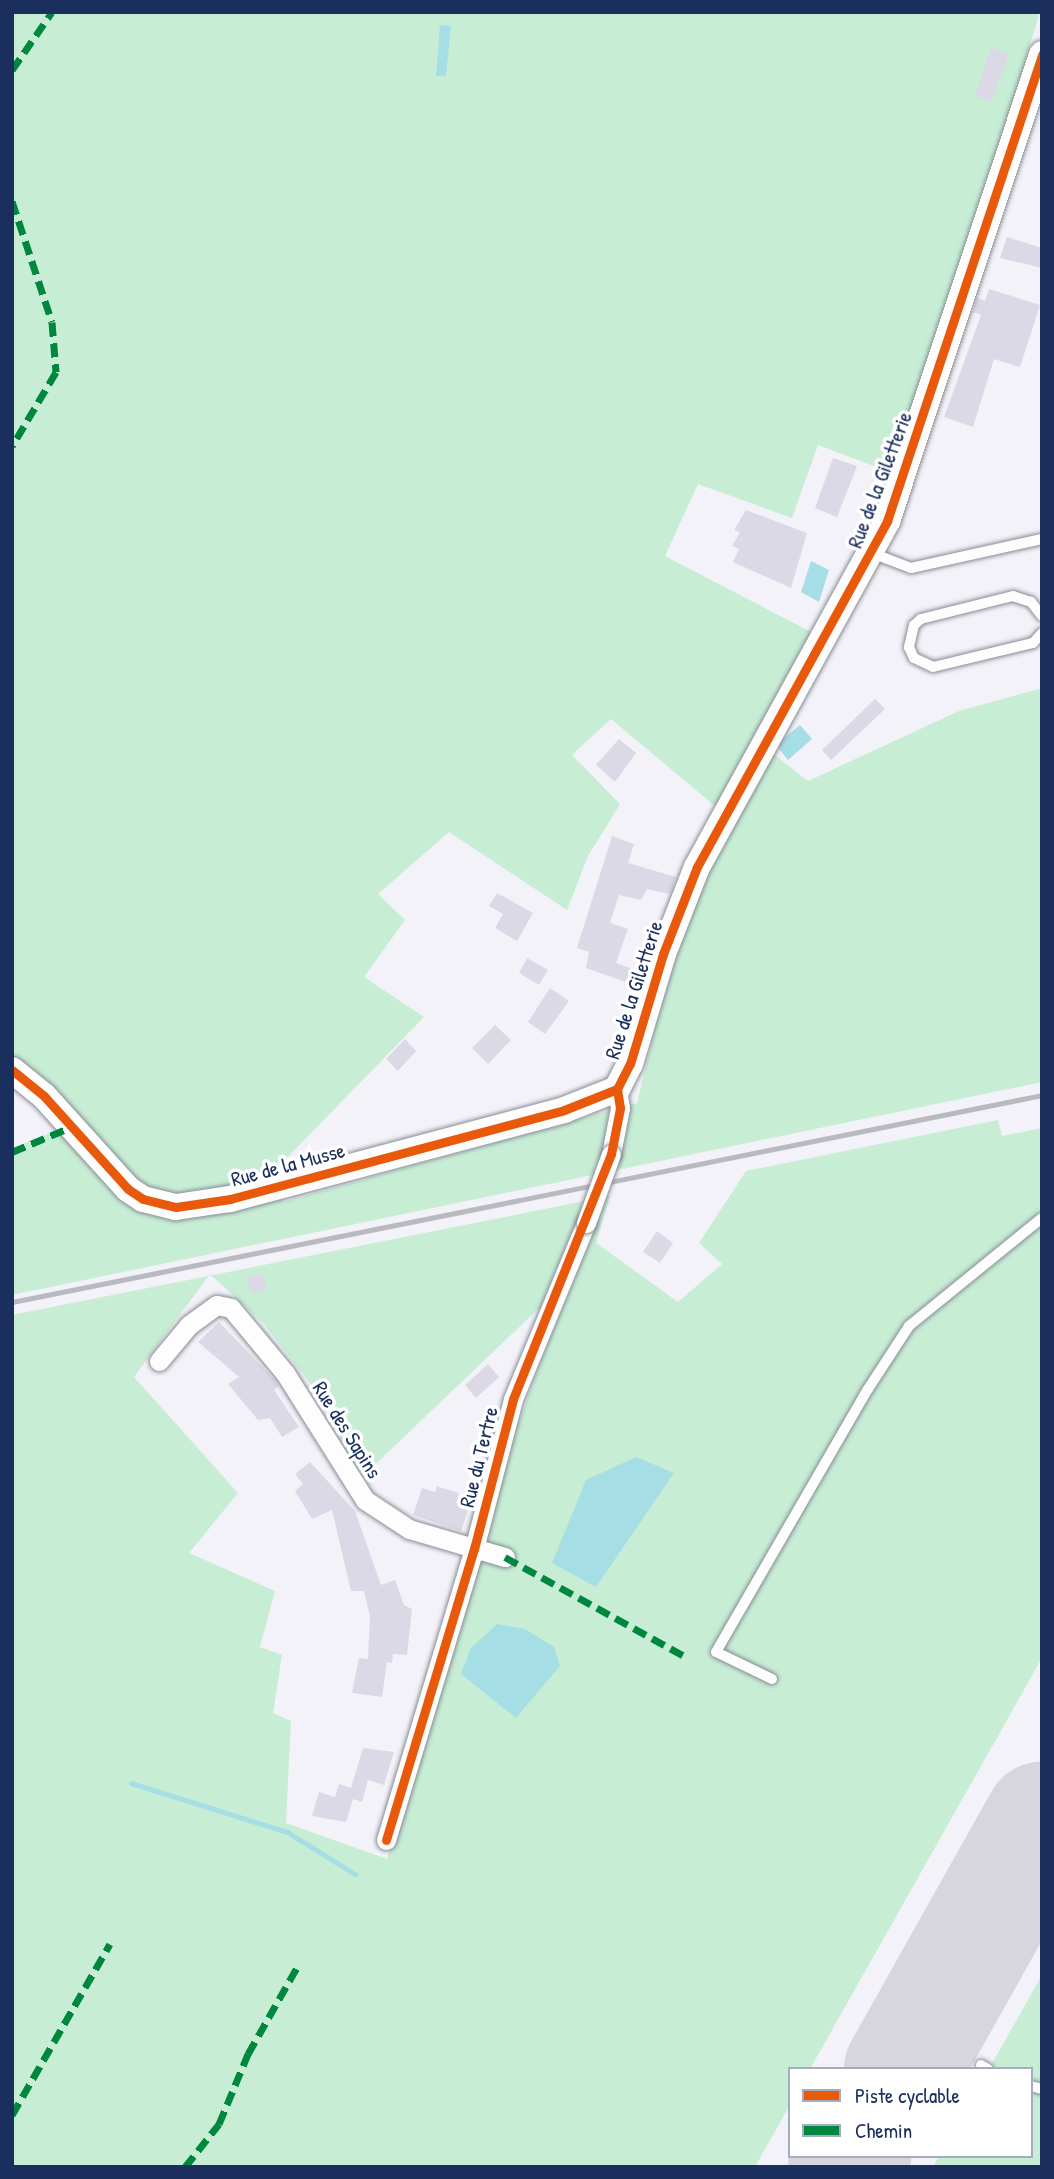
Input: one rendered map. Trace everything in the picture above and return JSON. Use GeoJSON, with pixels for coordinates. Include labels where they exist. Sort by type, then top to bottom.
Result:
{"type":"FeatureCollection","features":[{"type":"Feature","properties":{"kind":"street","name":"Rue de la Giletterie"},"geometry":{"type":"LineString","coordinates":[[617,1089],[631,1064],[663,954],[697,867],[872,552],[908,465],[1042,54]]}},
{"type":"Feature","properties":{"kind":"street","name":"Rue de la Musse"},"geometry":{"type":"LineString","coordinates":[[12,1070],[44,1096],[128,1189],[143,1199],[176,1207],[230,1199],[564,1110],[617,1089]]}},
{"type":"Feature","properties":{"kind":"street","name":"Rue du Tertre"},"geometry":{"type":"LineString","coordinates":[[386,1840],[474,1549],[513,1399],[586,1223],[611,1154],[620,1108],[617,1089]]}},
{"type":"Feature","properties":{"kind":"street","name":"Rue des Sapins"},"geometry":{"type":"LineString","coordinates":[[159,1361],[189,1325],[217,1306],[231,1308],[285,1373],[365,1500],[409,1529],[505,1557]]}},
{"type":"Feature","properties":{"kind":"lane"},"geometry":{"type":"LineString","coordinates":[[872,552],[911,568],[1042,539]]}},
{"type":"Feature","properties":{"kind":"lane"},"geometry":{"type":"LineString","coordinates":[[1042,616],[1031,602],[1013,596],[921,619],[914,625],[909,647],[914,658],[933,667],[1033,643],[1042,634]]}},
{"type":"Feature","properties":{"kind":"lane"},"geometry":{"type":"LineString","coordinates":[[772,1679],[716,1652],[862,1401],[909,1326],[1042,1217]]}},
{"type":"Feature","properties":{"kind":"green space"},"geometry":{"type":"Polygon","coordinates":[[[12,12],[1040,12],[898,475],[818,445],[792,518],[698,484],[665,556],[813,633],[716,807],[611,719],[572,755],[620,804],[588,856],[567,910],[449,832],[378,894],[405,920],[364,977],[424,1017],[277,1168],[283,1202],[637,1103],[673,955],[715,853],[771,752],[808,781],[959,711],[1042,688],[1042,1082],[12,1295],[12,1148],[63,1128],[12,1061],[12,12]]]}},
{"type":"Feature","properties":{"kind":"green space"},"geometry":{"type":"Polygon","coordinates":[[[998,1120],[1002,1136],[1042,1128],[1042,1658],[811,2067],[788,2067],[788,2109],[755,2167],[12,2167],[12,1315],[209,1276],[134,1377],[238,1493],[189,1553],[275,1591],[260,1647],[282,1655],[273,1713],[291,1721],[286,1823],[387,1859],[499,1477],[557,1316],[537,1310],[361,1478],[316,1391],[264,1324],[211,1275],[610,1196],[596,1243],[678,1302],[722,1264],[699,1243],[746,1171],[998,1120]],[[487,1639],[471,1649],[462,1674],[486,1692],[487,1639]]]}},
{"type":"Feature","properties":{"kind":"green space"},"geometry":{"type":"Polygon","coordinates":[[[1042,1975],[1042,2167],[933,2167],[938,2158],[1033,2158],[1033,2067],[990,2067],[1042,1975]]]}},
{"type":"Feature","properties":{"kind":"water"},"geometry":{"type":"Polygon","coordinates":[[[440,25],[451,26],[446,76],[436,76],[440,25]]]}},
{"type":"Feature","properties":{"kind":"water"},"geometry":{"type":"Polygon","coordinates":[[[811,561],[829,570],[819,602],[801,592],[811,561]]]}},
{"type":"Feature","properties":{"kind":"water"},"geometry":{"type":"Polygon","coordinates":[[[800,725],[812,739],[788,760],[776,745],[800,725]]]}},
{"type":"Feature","properties":{"kind":"water"},"geometry":{"type":"Polygon","coordinates":[[[636,1457],[674,1473],[596,1587],[552,1563],[586,1480],[636,1457]]]}},
{"type":"Feature","properties":{"kind":"water"},"geometry":{"type":"Polygon","coordinates":[[[497,1624],[525,1629],[554,1647],[560,1666],[516,1718],[461,1674],[471,1648],[497,1624]]]}},
{"type":"Feature","properties":{"kind":"building"},"geometry":{"type":"Polygon","coordinates":[[[991,47],[1009,54],[992,102],[975,96],[991,47]]]}},
{"type":"Feature","properties":{"kind":"building"},"geometry":{"type":"Polygon","coordinates":[[[1007,237],[1042,248],[1042,268],[1000,258],[1007,237]]]}},
{"type":"Feature","properties":{"kind":"building"},"geometry":{"type":"Polygon","coordinates":[[[989,289],[1040,305],[1020,367],[994,359],[973,427],[944,417],[981,315],[973,312],[977,298],[985,301],[989,289]]]}},
{"type":"Feature","properties":{"kind":"building"},"geometry":{"type":"Polygon","coordinates":[[[833,458],[857,466],[837,517],[815,508],[833,458]]]}},
{"type":"Feature","properties":{"kind":"building"},"geometry":{"type":"Polygon","coordinates":[[[746,510],[807,533],[791,588],[733,562],[739,549],[732,546],[740,532],[734,530],[746,510]]]}},
{"type":"Feature","properties":{"kind":"building"},"geometry":{"type":"Polygon","coordinates":[[[875,699],[885,709],[831,760],[822,750],[875,699]]]}},
{"type":"Feature","properties":{"kind":"building"},"geometry":{"type":"Polygon","coordinates":[[[619,739],[636,753],[615,782],[596,765],[619,739]]]}},
{"type":"Feature","properties":{"kind":"building"},"geometry":{"type":"Polygon","coordinates":[[[612,836],[634,844],[628,863],[676,877],[670,894],[647,889],[641,900],[619,895],[610,923],[628,929],[616,963],[641,972],[637,986],[586,968],[589,952],[577,948],[612,836]]]}},
{"type":"Feature","properties":{"kind":"building"},"geometry":{"type":"Polygon","coordinates":[[[497,893],[533,913],[517,941],[495,928],[503,914],[489,906],[497,893]]]}},
{"type":"Feature","properties":{"kind":"building"},"geometry":{"type":"Polygon","coordinates":[[[527,958],[548,970],[539,985],[519,973],[527,958]]]}},
{"type":"Feature","properties":{"kind":"building"},"geometry":{"type":"Polygon","coordinates":[[[550,988],[569,1001],[545,1034],[528,1022],[550,988]]]}},
{"type":"Feature","properties":{"kind":"building"},"geometry":{"type":"Polygon","coordinates":[[[495,1025],[511,1040],[488,1064],[472,1048],[495,1025]]]}},
{"type":"Feature","properties":{"kind":"building"},"geometry":{"type":"Polygon","coordinates":[[[405,1039],[416,1051],[398,1071],[386,1059],[405,1039]]]}},
{"type":"Feature","properties":{"kind":"building"},"geometry":{"type":"Polygon","coordinates":[[[657,1231],[673,1243],[660,1263],[643,1252],[657,1231]]]}},
{"type":"Feature","properties":{"kind":"building"},"geometry":{"type":"Polygon","coordinates":[[[262,1272],[267,1289],[252,1294],[246,1278],[262,1272]]]}},
{"type":"Feature","properties":{"kind":"building"},"geometry":{"type":"Polygon","coordinates":[[[219,1322],[275,1380],[279,1386],[274,1390],[299,1427],[282,1437],[270,1418],[258,1420],[228,1384],[239,1377],[198,1342],[219,1322]]]}},
{"type":"Feature","properties":{"kind":"building"},"geometry":{"type":"Polygon","coordinates":[[[488,1364],[499,1377],[476,1398],[465,1385],[488,1364]]]}},
{"type":"Feature","properties":{"kind":"building"},"geometry":{"type":"Polygon","coordinates":[[[310,1462],[355,1511],[381,1585],[395,1580],[404,1605],[412,1609],[407,1655],[393,1654],[392,1663],[387,1662],[382,1697],[352,1693],[359,1658],[368,1659],[370,1617],[364,1591],[351,1591],[332,1510],[312,1519],[295,1491],[303,1484],[295,1474],[310,1462]]]}},
{"type":"Feature","properties":{"kind":"building"},"geometry":{"type":"Polygon","coordinates":[[[436,1486],[459,1493],[456,1503],[469,1507],[461,1531],[413,1515],[422,1488],[436,1492],[436,1486]]]}},
{"type":"Feature","properties":{"kind":"building"},"geometry":{"type":"Polygon","coordinates":[[[363,1748],[394,1752],[384,1785],[368,1780],[362,1802],[353,1799],[346,1822],[312,1816],[319,1792],[335,1797],[339,1784],[351,1788],[363,1748]]]}},
{"type":"Feature","properties":{"kind":"waterway"},"geometry":{"type":"LineString","coordinates":[[131,1783],[287,1832],[355,1874]]}},
{"type":"Feature","properties":{"kind":"taxiway"},"geometry":{"type":"LineString","coordinates":[[1030,1844],[1042,1825]]}},
{"type":"Feature","properties":{"kind":"runway"},"geometry":{"type":"LineString","coordinates":[[903,2067],[1042,1820]]}},
{"type":"Feature","properties":{"kind":"runway"},"geometry":{"type":"LineString","coordinates":[[846,2167],[851,2158]]}},
{"type":"Feature","properties":{"kind":"railway"},"geometry":{"type":"LineString","coordinates":[[12,1302],[1042,1095]]}},
{"type":"Feature","properties":{"kind":"marked path"},"geometry":{"type":"LineString","coordinates":[[12,70],[52,12]]}},
{"type":"Feature","properties":{"kind":"marked path"},"geometry":{"type":"LineString","coordinates":[[12,201],[52,322],[56,372],[12,446]]}},
{"type":"Feature","properties":{"kind":"marked path"},"geometry":{"type":"LineString","coordinates":[[12,1152],[71,1127]]}},
{"type":"Feature","properties":{"kind":"marked path"},"geometry":{"type":"LineString","coordinates":[[505,1557],[684,1656]]}},
{"type":"Feature","properties":{"kind":"marked path"},"geometry":{"type":"LineString","coordinates":[[12,2115],[110,1944]]}},
{"type":"Feature","properties":{"kind":"marked path"},"geometry":{"type":"LineString","coordinates":[[185,2167],[219,2124],[248,2054],[299,1964]]}},
{"type":"Feature","properties":{"kind":"cycle path"},"geometry":{"type":"LineString","coordinates":[[617,1089],[630,1064],[663,954],[697,867],[887,521],[1042,54]]}},
{"type":"Feature","properties":{"kind":"cycle path"},"geometry":{"type":"LineString","coordinates":[[12,1070],[44,1096],[128,1189],[143,1199],[176,1207],[230,1199],[564,1110],[617,1089]]}},
{"type":"Feature","properties":{"kind":"cycle path"},"geometry":{"type":"LineString","coordinates":[[386,1840],[474,1549],[513,1399],[611,1154],[620,1108],[617,1089]]}}]}
